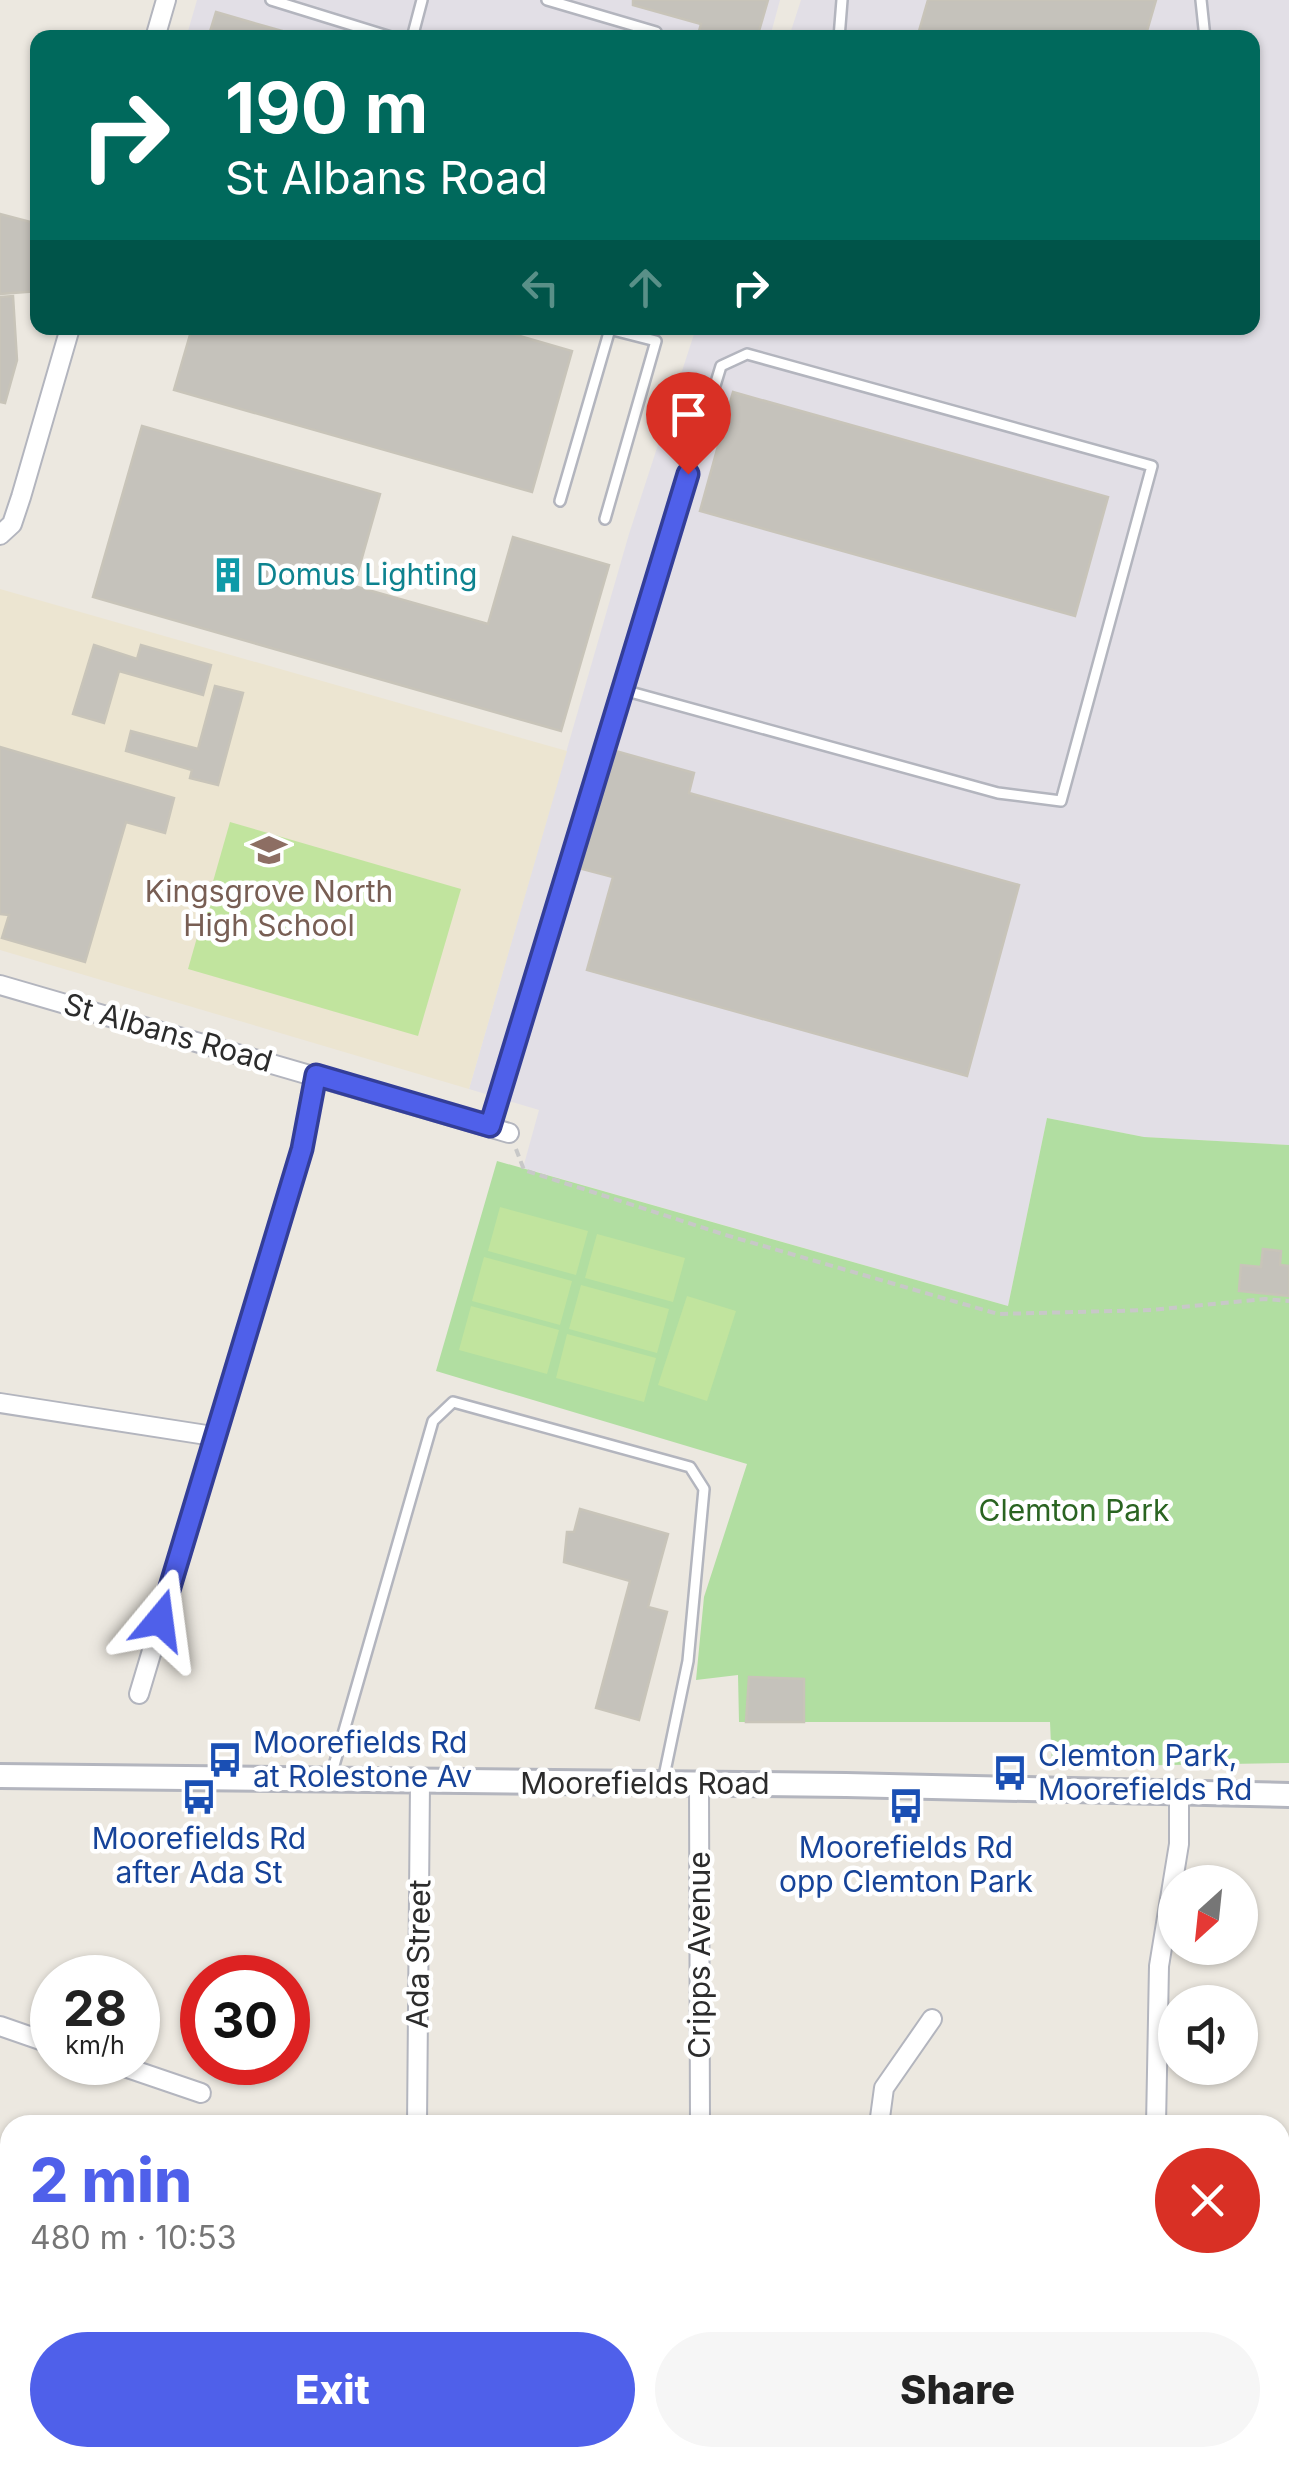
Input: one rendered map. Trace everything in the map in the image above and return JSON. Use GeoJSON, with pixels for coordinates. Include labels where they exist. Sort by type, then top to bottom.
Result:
{"type":"FeatureCollection","features":[{"type":"Feature","properties":{"kind":"main road","name":"Moorefields Road"},"geometry":{"type":"LineString","coordinates":[[0,1776],[1289,1795]]}},
{"type":"Feature","properties":{"kind":"street"},"geometry":{"type":"LineString","coordinates":[[157,30],[166,0]]}},
{"type":"Feature","properties":{"kind":"street"},"geometry":{"type":"LineString","coordinates":[[0,535],[12,524],[68,335]]}},
{"type":"Feature","properties":{"kind":"street","name":"St Albans Road"},"geometry":{"type":"LineString","coordinates":[[0,985],[509,1133]]}},
{"type":"Feature","properties":{"kind":"street"},"geometry":{"type":"LineString","coordinates":[[139,1694],[302,1149],[316,1075]]}},
{"type":"Feature","properties":{"kind":"street"},"geometry":{"type":"LineString","coordinates":[[0,1403],[214,1436]]}},
{"type":"Feature","properties":{"kind":"street","name":"Ada Street"},"geometry":{"type":"LineString","coordinates":[[417,2115],[420,1782]]}},
{"type":"Feature","properties":{"kind":"street","name":"Cripps Avenue"},"geometry":{"type":"LineString","coordinates":[[700,1785],[700,2115]]}},
{"type":"Feature","properties":{"kind":"street"},"geometry":{"type":"LineString","coordinates":[[1156,2115],[1159,1966],[1179,1844],[1178,1794]]}},
{"type":"Feature","properties":{"kind":"street"},"geometry":{"type":"LineString","coordinates":[[880,2115],[884,2088],[932,2020]]}},
{"type":"Feature","properties":{"kind":"street"},"geometry":{"type":"LineString","coordinates":[[0,2026],[30,2036]]}},
{"type":"Feature","properties":{"kind":"street"},"geometry":{"type":"LineString","coordinates":[[160,2079],[202,2093]]}},
{"type":"Feature","properties":{"kind":"lane"},"geometry":{"type":"LineString","coordinates":[[271,0],[368,30]]}},
{"type":"Feature","properties":{"kind":"lane"},"geometry":{"type":"LineString","coordinates":[[414,30],[422,0]]}},
{"type":"Feature","properties":{"kind":"lane"},"geometry":{"type":"LineString","coordinates":[[546,0],[649,30]]}},
{"type":"Feature","properties":{"kind":"lane"},"geometry":{"type":"LineString","coordinates":[[840,30],[842,0]]}},
{"type":"Feature","properties":{"kind":"lane"},"geometry":{"type":"LineString","coordinates":[[1201,0],[1203,30]]}},
{"type":"Feature","properties":{"kind":"lane"},"geometry":{"type":"LineString","coordinates":[[560,501],[606,335]]}},
{"type":"Feature","properties":{"kind":"lane"},"geometry":{"type":"LineString","coordinates":[[606,519],[656,341],[634,335]]}},
{"type":"Feature","properties":{"kind":"lane"},"geometry":{"type":"LineString","coordinates":[[490,1126],[721,366],[747,354],[1152,466],[1061,801],[998,793],[623,690]]}},
{"type":"Feature","properties":{"kind":"lane"},"geometry":{"type":"LineString","coordinates":[[330,1780],[433,1420],[453,1402],[690,1467],[704,1489],[688,1660],[663,1784]]}},
{"type":"Feature","properties":{"kind":"path"},"geometry":{"type":"LineString","coordinates":[[509,1133],[524,1170],[729,1236],[998,1314],[1152,1310],[1266,1299],[1289,1301]]}},
{"type":"Feature","properties":{"kind":"shaded area"},"geometry":{"type":"Polygon","coordinates":[[[197,0],[780,0],[772,30],[188,30],[197,0]]]}},
{"type":"Feature","properties":{"kind":"shaded area"},"geometry":{"type":"Polygon","coordinates":[[[801,0],[1289,0],[1289,1145],[1144,1137],[1047,1118],[1008,1306],[523,1168],[539,1110],[469,1089],[629,534],[694,335],[1260,335],[1260,30],[791,30],[801,0]]]}},
{"type":"Feature","properties":{"kind":"shaded area","name":"Kingsgrove North High School"},"geometry":{"type":"Polygon","coordinates":[[[0,589],[567,751],[469,1089],[0,950],[0,589]]]}},
{"type":"Feature","properties":{"kind":"green space"},"geometry":{"type":"Polygon","coordinates":[[[230,822],[461,889],[418,1036],[188,969],[230,822]]]}},
{"type":"Feature","properties":{"kind":"green space","name":"Clemton Park"},"geometry":{"type":"Polygon","coordinates":[[[1047,1118],[1144,1137],[1289,1145],[1289,1763],[1052,1767],[1050,1722],[739,1722],[738,1675],[696,1680],[704,1597],[747,1464],[436,1371],[497,1161],[1008,1306],[1047,1118]]]}},
{"type":"Feature","properties":{"kind":"green space"},"geometry":{"type":"Polygon","coordinates":[[[500,1207],[588,1231],[576,1275],[488,1251],[500,1207]]]}},
{"type":"Feature","properties":{"kind":"green space"},"geometry":{"type":"Polygon","coordinates":[[[597,1234],[685,1258],[673,1302],[585,1278],[597,1234]]]}},
{"type":"Feature","properties":{"kind":"green space"},"geometry":{"type":"Polygon","coordinates":[[[484,1257],[572,1281],[560,1325],[472,1301],[484,1257]]]}},
{"type":"Feature","properties":{"kind":"green space"},"geometry":{"type":"Polygon","coordinates":[[[581,1285],[669,1309],[657,1353],[569,1329],[581,1285]]]}},
{"type":"Feature","properties":{"kind":"green space"},"geometry":{"type":"Polygon","coordinates":[[[687,1296],[736,1311],[707,1401],[658,1385],[687,1296]]]}},
{"type":"Feature","properties":{"kind":"green space"},"geometry":{"type":"Polygon","coordinates":[[[471,1306],[559,1330],[547,1374],[459,1350],[471,1306]]]}},
{"type":"Feature","properties":{"kind":"green space"},"geometry":{"type":"Polygon","coordinates":[[[567,1334],[656,1358],[644,1402],[556,1378],[567,1334]]]}},
{"type":"Feature","properties":{"kind":"building"},"geometry":{"type":"Polygon","coordinates":[[[633,0],[768,0],[759,30],[699,30],[701,24],[633,5],[633,0]]]}},
{"type":"Feature","properties":{"kind":"building"},"geometry":{"type":"Polygon","coordinates":[[[928,0],[1156,0],[1147,30],[919,30],[928,0]]]}},
{"type":"Feature","properties":{"kind":"building"},"geometry":{"type":"Polygon","coordinates":[[[216,12],[279,30],[210,30],[216,12]]]}},
{"type":"Feature","properties":{"kind":"building"},"geometry":{"type":"Polygon","coordinates":[[[0,214],[30,222],[30,292],[0,294],[0,214]]]}},
{"type":"Feature","properties":{"kind":"building"},"geometry":{"type":"Polygon","coordinates":[[[13,296],[17,360],[5,403],[0,402],[0,297],[13,296]]]}},
{"type":"Feature","properties":{"kind":"building"},"geometry":{"type":"Polygon","coordinates":[[[190,335],[516,335],[572,351],[532,492],[174,390],[190,335]]]}},
{"type":"Feature","properties":{"kind":"building"},"geometry":{"type":"Polygon","coordinates":[[[733,392],[1108,497],[1075,616],[700,511],[733,392]]]}},
{"type":"Feature","properties":{"kind":"building","name":"Domus Lighting"},"geometry":{"type":"Polygon","coordinates":[[[142,426],[380,494],[354,586],[488,624],[513,537],[609,565],[561,731],[93,597],[142,426]]]}},
{"type":"Feature","properties":{"kind":"building"},"geometry":{"type":"Polygon","coordinates":[[[94,645],[137,659],[141,645],[211,665],[203,695],[119,671],[104,723],[73,714],[94,645]]]}},
{"type":"Feature","properties":{"kind":"building"},"geometry":{"type":"Polygon","coordinates":[[[215,686],[243,693],[218,785],[190,778],[192,770],[126,751],[131,731],[198,749],[215,686]]]}},
{"type":"Feature","properties":{"kind":"building"},"geometry":{"type":"Polygon","coordinates":[[[0,747],[174,798],[165,833],[126,822],[85,962],[2,938],[9,915],[0,914],[0,747]]]}},
{"type":"Feature","properties":{"kind":"building"},"geometry":{"type":"Polygon","coordinates":[[[612,750],[694,773],[689,793],[1019,885],[967,1076],[587,970],[613,877],[579,868],[612,750]]]}},
{"type":"Feature","properties":{"kind":"building"},"geometry":{"type":"Polygon","coordinates":[[[1263,1249],[1281,1251],[1280,1265],[1289,1266],[1289,1296],[1239,1291],[1241,1265],[1261,1267],[1263,1249]]]}},
{"type":"Feature","properties":{"kind":"building"},"geometry":{"type":"Polygon","coordinates":[[[580,1509],[668,1534],[648,1607],[667,1612],[639,1720],[596,1708],[630,1581],[564,1562],[567,1532],[574,1532],[580,1509]]]}},
{"type":"Feature","properties":{"kind":"building"},"geometry":{"type":"Polygon","coordinates":[[[749,1677],[804,1679],[804,1722],[746,1722],[749,1677]]]}},
{"type":"Feature","properties":{"kind":"place","name":"Domus Lighting"},"geometry":{"type":"Point","coordinates":[228,575]}},
{"type":"Feature","properties":{"kind":"place","name":"Kingsgrove North High School"},"geometry":{"type":"Point","coordinates":[269,850]}},
{"type":"Feature","properties":{"kind":"place","name":"Moorefields Rd at Rolestone Av"},"geometry":{"type":"Point","coordinates":[225,1760]}},
{"type":"Feature","properties":{"kind":"place","name":"Clemton Park, Moorefields Rd"},"geometry":{"type":"Point","coordinates":[1010,1773]}},
{"type":"Feature","properties":{"kind":"place","name":"Moorefields Rd after Ada St"},"geometry":{"type":"Point","coordinates":[199,1797]}},
{"type":"Feature","properties":{"kind":"place","name":"Moorefields Rd opp Clemton Park"},"geometry":{"type":"Point","coordinates":[906,1806]}},
{"type":"Feature","properties":{"kind":"route"},"geometry":{"type":"LineString","coordinates":[[160,1620],[302,1149],[316,1075],[490,1126],[688,474]]}}]}
